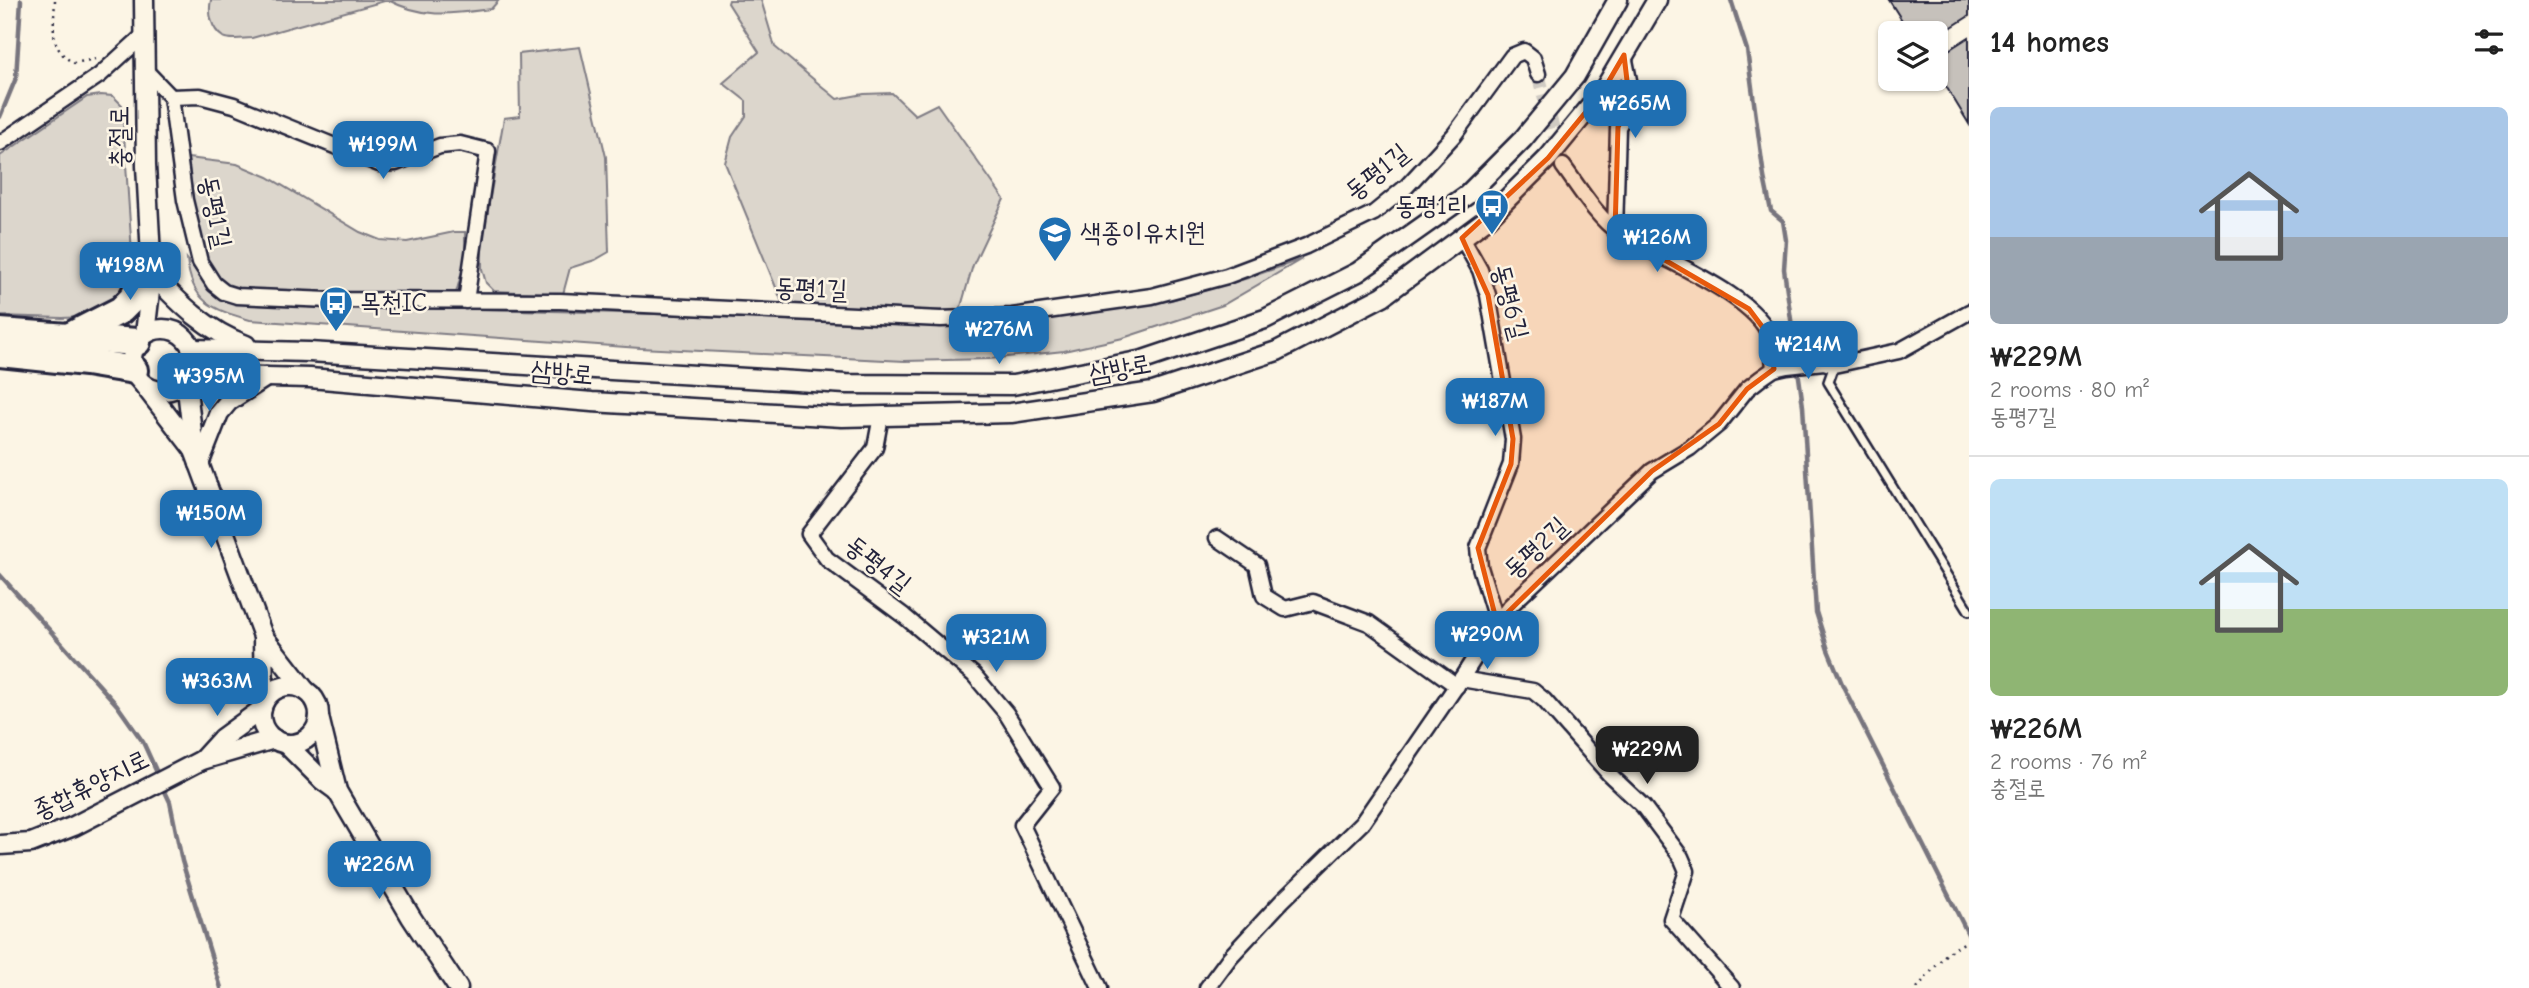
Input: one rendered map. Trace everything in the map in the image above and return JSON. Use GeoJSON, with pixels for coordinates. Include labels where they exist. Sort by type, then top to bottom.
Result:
{"type":"FeatureCollection","features":[{"type":"Feature","properties":{"kind":"highway"},"geometry":{"type":"LineString","coordinates":[[68,337],[121,310],[132,299],[152,269]]}},
{"type":"Feature","properties":{"kind":"highway"},"geometry":{"type":"LineString","coordinates":[[0,332],[68,337],[141,338]]}},
{"type":"Feature","properties":{"kind":"highway"},"geometry":{"type":"LineString","coordinates":[[0,353],[86,362],[138,377]]}},
{"type":"Feature","properties":{"kind":"street","name":"충절로"},"geometry":{"type":"LineString","coordinates":[[141,338],[152,269],[146,166],[144,0]]}},
{"type":"Feature","properties":{"kind":"street","name":"삼방로"},"geometry":{"type":"LineString","coordinates":[[187,343],[259,350],[860,384],[1013,385],[1143,360],[1265,319],[1358,272],[1467,195],[1523,139],[1575,76],[1618,0]]}},
{"type":"Feature","properties":{"kind":"street","name":"삼방로"},"geometry":{"type":"LineString","coordinates":[[188,377],[310,378],[592,402],[842,417],[1011,413],[1153,391],[1277,351],[1383,296],[1487,219],[1548,158],[1603,91],[1657,0]]}},
{"type":"Feature","properties":{"kind":"street"},"geometry":{"type":"LineString","coordinates":[[0,143],[100,75],[145,34]]}},
{"type":"Feature","properties":{"kind":"street","name":"동평1길"},"geometry":{"type":"LineString","coordinates":[[172,97],[185,200],[194,245],[207,276],[224,292],[237,296],[330,300],[560,301],[941,319],[1012,316],[1152,296],[1250,267],[1306,246],[1374,213],[1407,186],[1454,135],[1512,56],[1524,51],[1533,58],[1538,74]]}},
{"type":"Feature","properties":{"kind":"street"},"geometry":{"type":"LineString","coordinates":[[1615,230],[1618,127],[1630,106],[1631,90],[1624,55]]}},
{"type":"Feature","properties":{"kind":"street"},"geometry":{"type":"LineString","coordinates":[[145,70],[172,97],[200,96],[234,105],[379,163],[396,163],[440,146],[460,144],[488,151],[467,300]]}},
{"type":"Feature","properties":{"kind":"street"},"geometry":{"type":"LineString","coordinates":[[1563,166],[1591,204],[1615,230],[1718,288],[1749,309],[1762,322],[1781,368],[1899,351],[1969,312]]}},
{"type":"Feature","properties":{"kind":"street","name":"동평6길"},"geometry":{"type":"LineString","coordinates":[[1462,238],[1480,270],[1488,295],[1513,439],[1511,464],[1478,548],[1480,567],[1497,623]]}},
{"type":"Feature","properties":{"kind":"street"},"geometry":{"type":"LineString","coordinates":[[152,269],[181,305],[200,321],[222,336],[259,350]]}},
{"type":"Feature","properties":{"kind":"street","name":"충절로"},"geometry":{"type":"LineString","coordinates":[[152,269],[187,343]]}},
{"type":"Feature","properties":{"kind":"street"},"geometry":{"type":"LineString","coordinates":[[138,377],[149,388],[165,390],[180,385],[188,377],[194,362],[187,343],[176,332],[160,329],[141,338],[132,356],[138,377],[197,457]]}},
{"type":"Feature","properties":{"kind":"street","name":"동평2길"},"geometry":{"type":"LineString","coordinates":[[1207,988],[1230,957],[1282,901],[1362,823],[1497,623],[1549,567],[1584,538],[1652,471],[1690,448],[1720,424],[1747,389],[1781,368]]}},
{"type":"Feature","properties":{"kind":"street"},"geometry":{"type":"LineString","coordinates":[[188,377],[197,457],[263,636],[316,702],[337,791],[411,917],[458,988]]}},
{"type":"Feature","properties":{"kind":"street"},"geometry":{"type":"LineString","coordinates":[[197,457],[219,413],[229,401],[266,377]]}},
{"type":"Feature","properties":{"kind":"street","name":"동평4길"},"geometry":{"type":"LineString","coordinates":[[881,416],[875,448],[809,534],[827,559],[904,615],[974,675],[1006,713],[1052,788],[1022,825],[1100,988]]}},
{"type":"Feature","properties":{"kind":"street"},"geometry":{"type":"LineString","coordinates":[[1217,538],[1256,565],[1264,596],[1285,609],[1313,602],[1368,624],[1459,683],[1533,691],[1609,774],[1643,806],[1681,857],[1687,872],[1671,919],[1732,988]]}},
{"type":"Feature","properties":{"kind":"street"},"geometry":{"type":"LineString","coordinates":[[263,636],[263,725],[337,791]]}},
{"type":"Feature","properties":{"kind":"street"},"geometry":{"type":"LineString","coordinates":[[263,706],[269,695],[282,687],[305,690]]}},
{"type":"Feature","properties":{"kind":"street","name":"종합휴양지로"},"geometry":{"type":"LineString","coordinates":[[202,760],[222,738],[263,706]]}},
{"type":"Feature","properties":{"kind":"street"},"geometry":{"type":"LineString","coordinates":[[280,742],[302,742],[309,738],[318,725],[319,717]]}},
{"type":"Feature","properties":{"kind":"street","name":"종합휴양지로"},"geometry":{"type":"LineString","coordinates":[[0,845],[31,844],[74,826],[202,760],[280,742]]}},
{"type":"Feature","properties":{"kind":"lane"},"geometry":{"type":"LineString","coordinates":[[1829,363],[1828,382],[1969,611]]}},
{"type":"Feature","properties":{"kind":"path"},"geometry":{"type":"LineString","coordinates":[[55,0],[54,37],[64,58],[74,63],[125,52]]}},
{"type":"Feature","properties":{"kind":"path"},"geometry":{"type":"LineString","coordinates":[[1917,988],[1947,953],[1969,940]]}},
{"type":"Feature","properties":{"kind":"highlighted area"},"geometry":{"type":"Polygon","coordinates":[[[1624,55],[1630,106],[1618,127],[1615,231],[1749,309],[1770,337],[1774,369],[1747,389],[1719,424],[1652,471],[1497,623],[1478,548],[1511,464],[1513,439],[1488,295],[1462,238],[1548,158],[1603,91],[1624,55]]]}},
{"type":"Feature","properties":{"kind":"shaded area"},"geometry":{"type":"Polygon","coordinates":[[[211,0],[388,0],[252,38],[234,39],[223,37],[213,25],[210,15],[211,0]]]}},
{"type":"Feature","properties":{"kind":"shaded area"},"geometry":{"type":"Polygon","coordinates":[[[388,0],[499,0],[491,9],[426,13],[388,0]]]}},
{"type":"Feature","properties":{"kind":"shaded area"},"geometry":{"type":"Polygon","coordinates":[[[729,0],[761,0],[775,47],[837,99],[892,93],[915,115],[937,104],[1004,199],[973,265],[960,310],[890,312],[784,307],[725,163],[732,137],[746,116],[746,101],[723,83],[759,52],[728,3],[729,0]]]}},
{"type":"Feature","properties":{"kind":"shaded area"},"geometry":{"type":"Polygon","coordinates":[[[580,47],[606,157],[609,252],[570,268],[563,294],[494,291],[486,283],[482,269],[482,243],[504,118],[520,116],[519,54],[580,47]]]}},
{"type":"Feature","properties":{"kind":"shaded area"},"geometry":{"type":"Polygon","coordinates":[[[113,96],[122,105],[134,283],[103,316],[0,316],[0,156],[87,97],[113,96]]]}},
{"type":"Feature","properties":{"kind":"shaded area"},"geometry":{"type":"Polygon","coordinates":[[[188,158],[237,164],[268,177],[360,232],[380,240],[407,242],[465,232],[465,261],[456,293],[244,293],[231,287],[216,275],[202,246],[195,217],[188,158]]]}},
{"type":"Feature","properties":{"kind":"shaded area"},"geometry":{"type":"Polygon","coordinates":[[[187,259],[206,284],[220,295],[273,303],[655,314],[896,325],[1004,325],[1171,300],[1302,259],[1223,305],[1123,338],[1064,351],[989,359],[905,361],[640,348],[250,320],[206,302],[193,285],[187,259]]]}},
{"type":"Feature","properties":{"kind":"building"},"geometry":{"type":"Polygon","coordinates":[[[1889,0],[1969,0],[1969,16],[1948,29],[1948,21],[1902,21],[1889,0]]]}},
{"type":"Feature","properties":{"kind":"building"},"geometry":{"type":"Polygon","coordinates":[[[1969,37],[1969,124],[1948,90],[1948,50],[1969,37]]]}},
{"type":"Feature","properties":{"kind":"waterway"},"geometry":{"type":"LineString","coordinates":[[0,117],[16,78],[21,0]]}},
{"type":"Feature","properties":{"kind":"waterway"},"geometry":{"type":"LineString","coordinates":[[1731,0],[1747,50],[1771,211],[1783,221],[1786,240],[1784,269],[1803,406],[1816,612],[1843,686],[1969,936]]}},
{"type":"Feature","properties":{"kind":"waterway"},"geometry":{"type":"LineString","coordinates":[[0,575],[117,705],[143,742],[159,777]]}},
{"type":"Feature","properties":{"kind":"waterway"},"geometry":{"type":"LineString","coordinates":[[162,785],[170,802],[182,861],[221,988]]}},
{"type":"Feature","properties":{"kind":"tunnel"},"geometry":{"type":"LineString","coordinates":[[1538,74],[1563,166]]}},
{"type":"Feature","properties":{"kind":"place","name":"동평1리"},"geometry":{"type":"Point","coordinates":[1492,236]}},
{"type":"Feature","properties":{"kind":"place","name":"색종이유치원"},"geometry":{"type":"Point","coordinates":[1055,263]}},
{"type":"Feature","properties":{"kind":"place","name":"목천IC"},"geometry":{"type":"Point","coordinates":[336,333]}}]}
